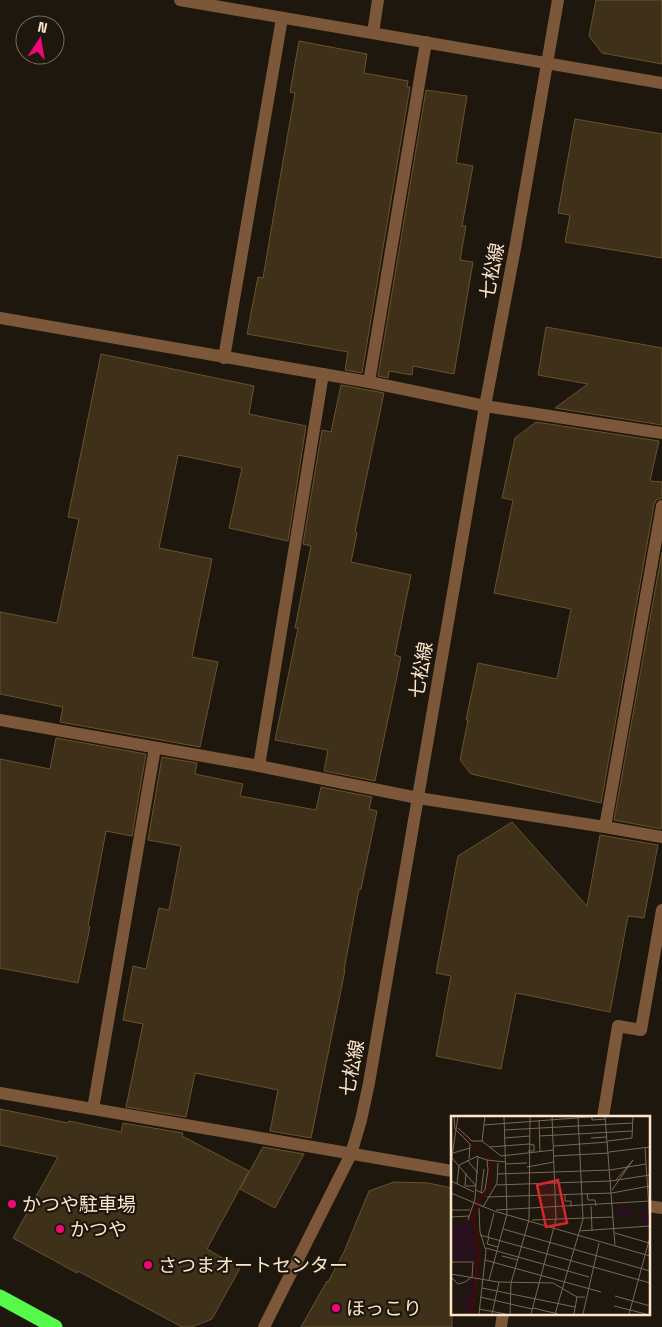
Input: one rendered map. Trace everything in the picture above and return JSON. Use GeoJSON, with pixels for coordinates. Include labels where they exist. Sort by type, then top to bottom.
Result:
{"type":"FeatureCollection","features":[{"type":"Feature","properties":{"kind":"highway"},"geometry":{"type":"LineString","coordinates":[[0,1297],[55,1327]]}},
{"type":"Feature","properties":{"kind":"street"},"geometry":{"type":"LineString","coordinates":[[180,0],[662,83]]}},
{"type":"Feature","properties":{"kind":"street"},"geometry":{"type":"LineString","coordinates":[[373,33],[378,0]]}},
{"type":"Feature","properties":{"kind":"street","name":"七松線"},"geometry":{"type":"LineString","coordinates":[[264,1327],[351,1154],[361,1120],[558,0]]}},
{"type":"Feature","properties":{"kind":"street"},"geometry":{"type":"LineString","coordinates":[[224,358],[282,18]]}},
{"type":"Feature","properties":{"kind":"street"},"geometry":{"type":"LineString","coordinates":[[369,382],[426,42]]}},
{"type":"Feature","properties":{"kind":"street"},"geometry":{"type":"LineString","coordinates":[[0,318],[369,382],[486,406],[662,434]]}},
{"type":"Feature","properties":{"kind":"street"},"geometry":{"type":"LineString","coordinates":[[259,766],[323,374]]}},
{"type":"Feature","properties":{"kind":"street"},"geometry":{"type":"LineString","coordinates":[[605,827],[662,506]]}},
{"type":"Feature","properties":{"kind":"street"},"geometry":{"type":"LineString","coordinates":[[0,720],[259,766],[418,798],[662,837]]}},
{"type":"Feature","properties":{"kind":"street"},"geometry":{"type":"LineString","coordinates":[[93,1109],[155,748]]}},
{"type":"Feature","properties":{"kind":"street"},"geometry":{"type":"LineString","coordinates":[[602,1116],[618,1026],[641,1030],[662,910]]}},
{"type":"Feature","properties":{"kind":"street"},"geometry":{"type":"LineString","coordinates":[[0,1093],[451,1171]]}},
{"type":"Feature","properties":{"kind":"street"},"geometry":{"type":"LineString","coordinates":[[501,1327],[503,1314]]}},
{"type":"Feature","properties":{"kind":"building"},"geometry":{"type":"Polygon","coordinates":[[[596,0],[662,0],[662,64],[602,53],[589,36],[596,0]]]}},
{"type":"Feature","properties":{"kind":"building"},"geometry":{"type":"Polygon","coordinates":[[[299,41],[367,54],[364,73],[408,81],[407,87],[410,87],[362,373],[345,370],[348,352],[247,334],[258,277],[263,278],[295,93],[290,92],[299,41]]]}},
{"type":"Feature","properties":{"kind":"building"},"geometry":{"type":"Polygon","coordinates":[[[426,90],[467,96],[456,163],[473,166],[462,226],[466,226],[460,260],[473,262],[454,374],[413,366],[412,375],[389,371],[388,378],[378,376],[426,90]]]}},
{"type":"Feature","properties":{"kind":"building"},"geometry":{"type":"Polygon","coordinates":[[[575,119],[662,134],[662,258],[565,242],[570,215],[558,213],[575,119]]]}},
{"type":"Feature","properties":{"kind":"building"},"geometry":{"type":"Polygon","coordinates":[[[546,327],[662,348],[662,425],[555,408],[588,384],[538,375],[546,327]]]}},
{"type":"Feature","properties":{"kind":"building"},"geometry":{"type":"Polygon","coordinates":[[[101,354],[254,386],[249,414],[306,426],[288,541],[229,528],[242,468],[178,455],[159,548],[212,559],[192,657],[218,662],[200,747],[60,722],[63,707],[0,694],[0,612],[57,623],[79,519],[68,517],[101,354]]]}},
{"type":"Feature","properties":{"kind":"building"},"geometry":{"type":"Polygon","coordinates":[[[341,385],[384,393],[355,532],[357,533],[351,562],[411,575],[395,655],[401,657],[375,781],[324,771],[328,750],[275,740],[298,628],[295,628],[311,546],[303,544],[322,430],[331,432],[341,385]]]}},
{"type":"Feature","properties":{"kind":"building"},"geometry":{"type":"Polygon","coordinates":[[[536,422],[659,441],[650,481],[662,482],[662,498],[656,500],[654,505],[601,803],[471,774],[460,760],[478,663],[557,679],[571,609],[494,593],[513,500],[502,498],[515,438],[536,422]]]}},
{"type":"Feature","properties":{"kind":"building"},"geometry":{"type":"Polygon","coordinates":[[[662,552],[662,825],[661,829],[614,820],[662,552]]]}},
{"type":"Feature","properties":{"kind":"building"},"geometry":{"type":"Polygon","coordinates":[[[56,738],[146,754],[132,836],[106,831],[88,926],[90,927],[78,983],[0,968],[0,759],[50,769],[56,738]]]}},
{"type":"Feature","properties":{"kind":"building"},"geometry":{"type":"Polygon","coordinates":[[[162,757],[197,763],[195,774],[243,784],[240,796],[316,810],[321,787],[372,797],[369,809],[377,811],[361,889],[359,889],[345,970],[311,1138],[270,1131],[278,1090],[195,1073],[186,1117],[126,1107],[143,1024],[123,1020],[133,966],[146,969],[159,908],[169,910],[181,846],[148,840],[162,757]]]}},
{"type":"Feature","properties":{"kind":"building"},"geometry":{"type":"Polygon","coordinates":[[[512,822],[587,906],[600,835],[658,845],[644,918],[628,916],[610,1012],[516,993],[501,1069],[436,1056],[451,976],[436,973],[458,856],[512,822]]]}},
{"type":"Feature","properties":{"kind":"building"},"geometry":{"type":"Polygon","coordinates":[[[0,1109],[121,1132],[123,1123],[183,1133],[182,1136],[249,1171],[207,1249],[240,1268],[212,1319],[192,1327],[182,1327],[13,1238],[58,1157],[0,1145],[0,1109]]]}},
{"type":"Feature","properties":{"kind":"building"},"geometry":{"type":"Polygon","coordinates":[[[263,1147],[304,1154],[275,1208],[240,1189],[263,1147]]]}},
{"type":"Feature","properties":{"kind":"building"},"geometry":{"type":"Polygon","coordinates":[[[394,1182],[428,1183],[451,1188],[452,1327],[301,1327],[344,1252],[369,1191],[394,1182]]]}},
{"type":"Feature","properties":{"kind":"place","name":"かつや駐車場"},"geometry":{"type":"Point","coordinates":[12,1204]}},
{"type":"Feature","properties":{"kind":"place","name":"かつや"},"geometry":{"type":"Point","coordinates":[60,1229]}},
{"type":"Feature","properties":{"kind":"place","name":"さつまオートセンター"},"geometry":{"type":"Point","coordinates":[148,1265]}},
{"type":"Feature","properties":{"kind":"place","name":"ほっこり"},"geometry":{"type":"Point","coordinates":[336,1308]}}]}
